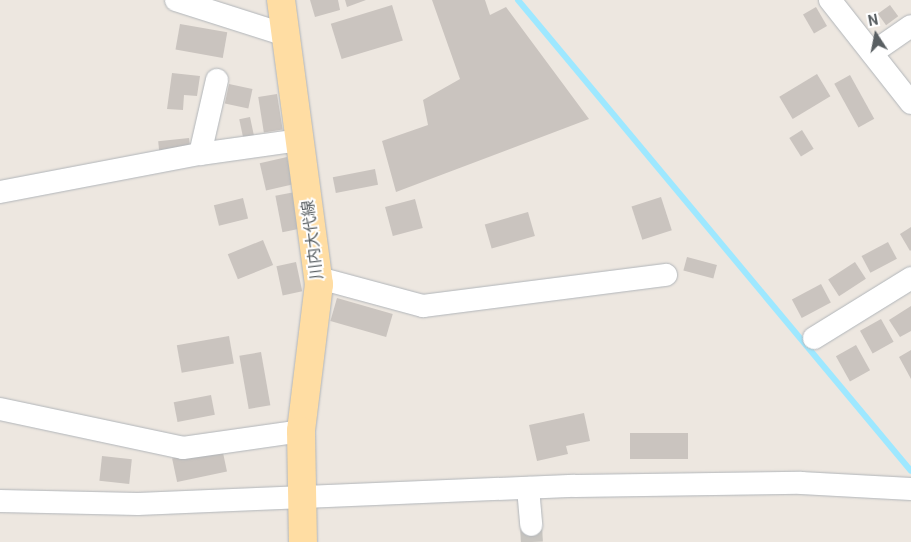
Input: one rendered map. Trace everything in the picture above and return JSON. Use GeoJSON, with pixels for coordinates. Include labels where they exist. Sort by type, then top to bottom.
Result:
{"type":"FeatureCollection","features":[{"type":"Feature","properties":{"kind":"main road","name":"川内大代線"},"geometry":{"type":"LineString","coordinates":[[281,0],[319,278],[301,431],[303,542]]}},
{"type":"Feature","properties":{"kind":"street"},"geometry":{"type":"LineString","coordinates":[[176,0],[286,35]]}},
{"type":"Feature","properties":{"kind":"street"},"geometry":{"type":"LineString","coordinates":[[830,0],[911,103]]}},
{"type":"Feature","properties":{"kind":"street"},"geometry":{"type":"LineString","coordinates":[[872,53],[911,26]]}},
{"type":"Feature","properties":{"kind":"street"},"geometry":{"type":"LineString","coordinates":[[200,154],[217,80]]}},
{"type":"Feature","properties":{"kind":"street"},"geometry":{"type":"LineString","coordinates":[[0,192],[200,154],[299,140]]}},
{"type":"Feature","properties":{"kind":"street"},"geometry":{"type":"LineString","coordinates":[[319,278],[423,306],[666,275]]}},
{"type":"Feature","properties":{"kind":"street"},"geometry":{"type":"LineString","coordinates":[[814,338],[911,278]]}},
{"type":"Feature","properties":{"kind":"street"},"geometry":{"type":"LineString","coordinates":[[0,409],[183,448],[301,431]]}},
{"type":"Feature","properties":{"kind":"street"},"geometry":{"type":"LineString","coordinates":[[0,501],[138,504],[528,488],[802,483],[911,489]]}},
{"type":"Feature","properties":{"kind":"street"},"geometry":{"type":"LineString","coordinates":[[528,488],[531,525]]}},
{"type":"Feature","properties":{"kind":"building"},"geometry":{"type":"Polygon","coordinates":[[[310,0],[338,0],[340,10],[315,17],[310,0]]]}},
{"type":"Feature","properties":{"kind":"building"},"geometry":{"type":"Polygon","coordinates":[[[345,0],[366,0],[347,7],[345,0]]]}},
{"type":"Feature","properties":{"kind":"building"},"geometry":{"type":"Polygon","coordinates":[[[432,0],[485,0],[490,15],[506,7],[589,119],[396,192],[382,141],[428,125],[423,100],[460,79],[432,0]]]}},
{"type":"Feature","properties":{"kind":"building"},"geometry":{"type":"Polygon","coordinates":[[[392,5],[403,40],[342,59],[331,24],[392,5]]]}},
{"type":"Feature","properties":{"kind":"building"},"geometry":{"type":"Polygon","coordinates":[[[890,5],[898,16],[886,25],[878,14],[890,5]]]}},
{"type":"Feature","properties":{"kind":"building"},"geometry":{"type":"Polygon","coordinates":[[[816,7],[827,26],[814,34],[803,14],[816,7]]]}},
{"type":"Feature","properties":{"kind":"building"},"geometry":{"type":"Polygon","coordinates":[[[180,24],[227,32],[223,58],[175,50],[180,24]]]}},
{"type":"Feature","properties":{"kind":"building"},"geometry":{"type":"Polygon","coordinates":[[[172,73],[200,76],[197,96],[184,95],[183,110],[167,109],[172,73]]]}},
{"type":"Feature","properties":{"kind":"building"},"geometry":{"type":"Polygon","coordinates":[[[817,74],[830,96],[793,119],[779,97],[817,74]]]}},
{"type":"Feature","properties":{"kind":"building"},"geometry":{"type":"Polygon","coordinates":[[[850,75],[874,119],[858,127],[834,84],[850,75]]]}},
{"type":"Feature","properties":{"kind":"building"},"geometry":{"type":"Polygon","coordinates":[[[229,84],[252,89],[248,109],[225,104],[229,84]]]}},
{"type":"Feature","properties":{"kind":"building"},"geometry":{"type":"Polygon","coordinates":[[[277,94],[283,130],[264,133],[258,97],[277,94]]]}},
{"type":"Feature","properties":{"kind":"building"},"geometry":{"type":"Polygon","coordinates":[[[250,117],[254,136],[243,138],[239,119],[250,117]]]}},
{"type":"Feature","properties":{"kind":"building"},"geometry":{"type":"Polygon","coordinates":[[[802,130],[814,149],[801,157],[789,138],[802,130]]]}},
{"type":"Feature","properties":{"kind":"building"},"geometry":{"type":"Polygon","coordinates":[[[189,138],[190,148],[159,151],[158,141],[189,138]]]}},
{"type":"Feature","properties":{"kind":"building"},"geometry":{"type":"Polygon","coordinates":[[[287,157],[293,184],[266,191],[260,163],[287,157]]]}},
{"type":"Feature","properties":{"kind":"building"},"geometry":{"type":"Polygon","coordinates":[[[375,169],[378,185],[336,193],[333,177],[375,169]]]}},
{"type":"Feature","properties":{"kind":"building"},"geometry":{"type":"Polygon","coordinates":[[[295,192],[302,228],[282,232],[275,196],[295,192]]]}},
{"type":"Feature","properties":{"kind":"building"},"geometry":{"type":"Polygon","coordinates":[[[661,197],[672,230],[642,240],[632,207],[661,197]]]}},
{"type":"Feature","properties":{"kind":"building"},"geometry":{"type":"Polygon","coordinates":[[[243,198],[248,218],[219,226],[214,205],[243,198]]]}},
{"type":"Feature","properties":{"kind":"building"},"geometry":{"type":"Polygon","coordinates":[[[415,199],[423,228],[393,236],[385,207],[415,199]]]}},
{"type":"Feature","properties":{"kind":"building"},"geometry":{"type":"Polygon","coordinates":[[[528,212],[535,236],[492,248],[485,224],[528,212]]]}},
{"type":"Feature","properties":{"kind":"building"},"geometry":{"type":"Polygon","coordinates":[[[911,227],[911,250],[910,251],[900,234],[911,227]]]}},
{"type":"Feature","properties":{"kind":"building"},"geometry":{"type":"Polygon","coordinates":[[[263,240],[273,265],[238,279],[228,254],[263,240]]]}},
{"type":"Feature","properties":{"kind":"building"},"geometry":{"type":"Polygon","coordinates":[[[888,242],[897,259],[870,273],[862,256],[888,242]]]}},
{"type":"Feature","properties":{"kind":"building"},"geometry":{"type":"Polygon","coordinates":[[[687,257],[717,265],[713,279],[683,271],[687,257]]]}},
{"type":"Feature","properties":{"kind":"building"},"geometry":{"type":"Polygon","coordinates":[[[296,262],[302,291],[283,296],[276,266],[296,262]]]}},
{"type":"Feature","properties":{"kind":"building"},"geometry":{"type":"Polygon","coordinates":[[[855,262],[866,279],[839,296],[828,279],[855,262]]]}},
{"type":"Feature","properties":{"kind":"building"},"geometry":{"type":"Polygon","coordinates":[[[821,284],[831,303],[802,318],[792,299],[821,284]]]}},
{"type":"Feature","properties":{"kind":"building"},"geometry":{"type":"Polygon","coordinates":[[[337,298],[393,314],[386,337],[330,321],[337,298]]]}},
{"type":"Feature","properties":{"kind":"building"},"geometry":{"type":"Polygon","coordinates":[[[911,306],[911,331],[900,337],[889,320],[911,306]]]}},
{"type":"Feature","properties":{"kind":"building"},"geometry":{"type":"Polygon","coordinates":[[[881,319],[894,342],[873,353],[860,331],[881,319]]]}},
{"type":"Feature","properties":{"kind":"building"},"geometry":{"type":"Polygon","coordinates":[[[229,336],[234,364],[182,373],[177,345],[229,336]]]}},
{"type":"Feature","properties":{"kind":"building"},"geometry":{"type":"Polygon","coordinates":[[[856,345],[870,370],[850,382],[836,356],[856,345]]]}},
{"type":"Feature","properties":{"kind":"building"},"geometry":{"type":"Polygon","coordinates":[[[911,350],[911,379],[899,357],[911,350]]]}},
{"type":"Feature","properties":{"kind":"building"},"geometry":{"type":"Polygon","coordinates":[[[261,352],[270,405],[249,409],[239,356],[261,352]]]}},
{"type":"Feature","properties":{"kind":"building"},"geometry":{"type":"Polygon","coordinates":[[[211,395],[215,415],[178,422],[174,402],[211,395]]]}},
{"type":"Feature","properties":{"kind":"building"},"geometry":{"type":"Polygon","coordinates":[[[584,413],[590,441],[566,446],[568,454],[537,461],[529,425],[584,413]]]}},
{"type":"Feature","properties":{"kind":"building"},"geometry":{"type":"Polygon","coordinates":[[[630,433],[688,433],[688,459],[630,459],[630,433]]]}},
{"type":"Feature","properties":{"kind":"building"},"geometry":{"type":"Polygon","coordinates":[[[222,448],[227,471],[177,482],[172,459],[222,448]]]}},
{"type":"Feature","properties":{"kind":"building"},"geometry":{"type":"Polygon","coordinates":[[[102,456],[132,459],[129,484],[99,481],[102,456]]]}},
{"type":"Feature","properties":{"kind":"waterway"},"geometry":{"type":"LineString","coordinates":[[518,0],[911,471]]}},
{"type":"Feature","properties":{"kind":"tunnel"},"geometry":{"type":"LineString","coordinates":[[531,525],[532,542]]}}]}
